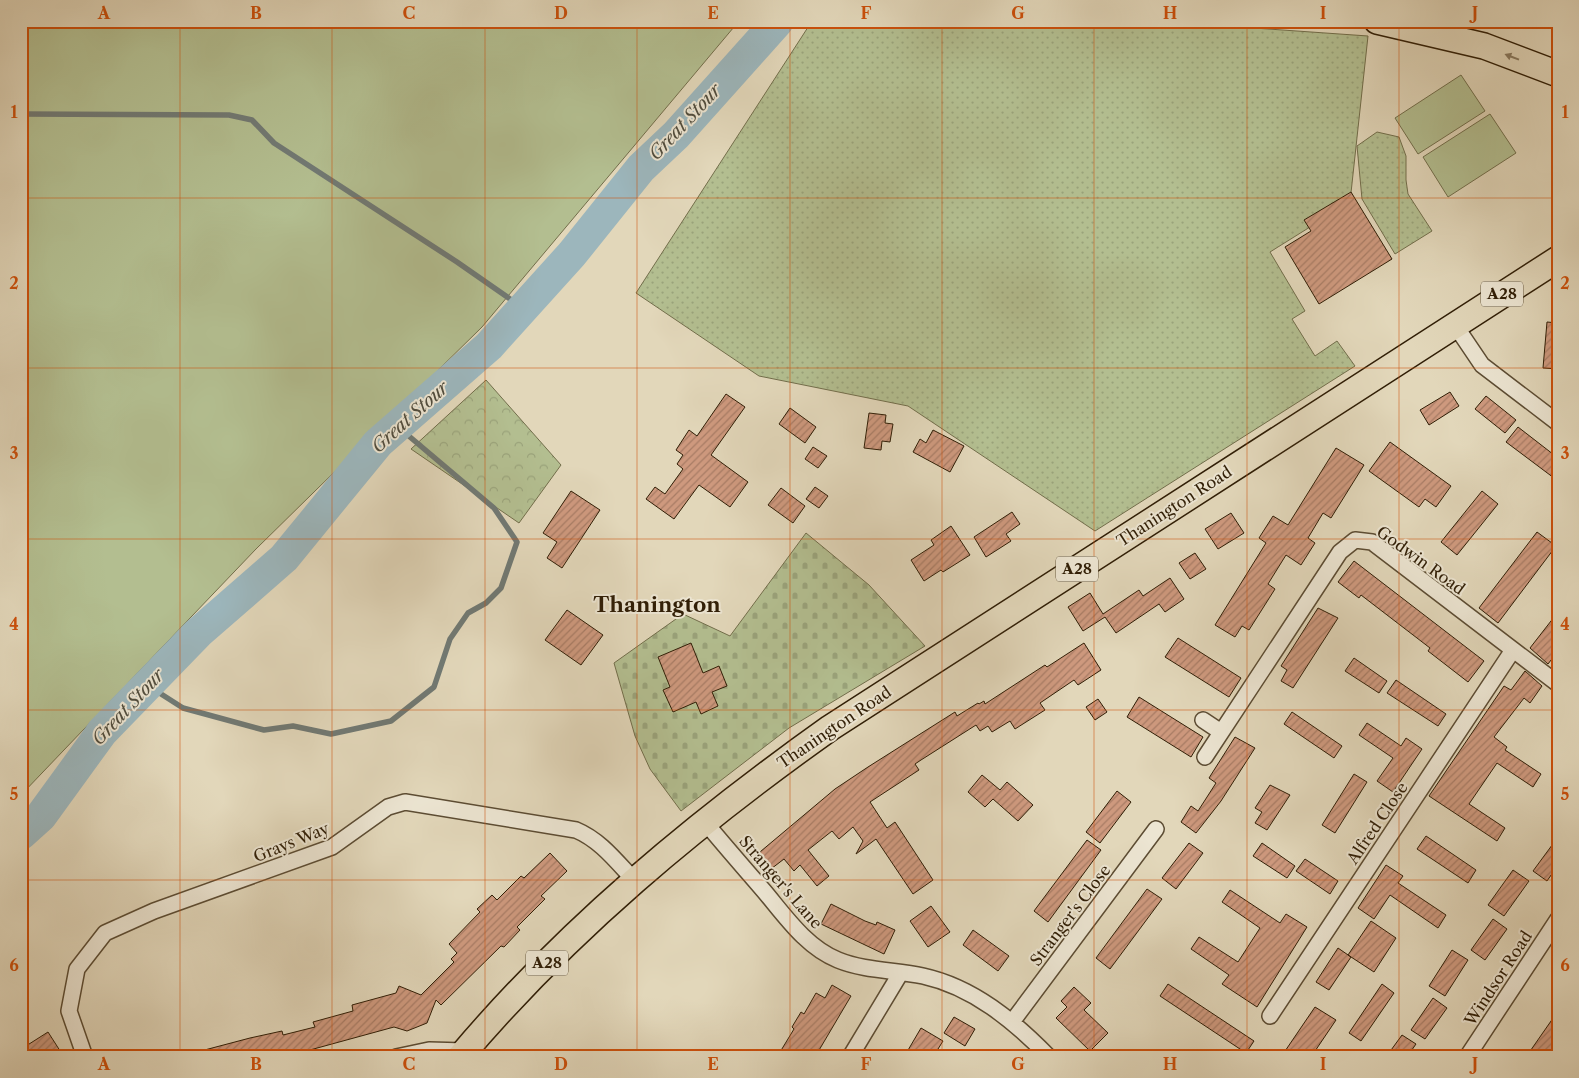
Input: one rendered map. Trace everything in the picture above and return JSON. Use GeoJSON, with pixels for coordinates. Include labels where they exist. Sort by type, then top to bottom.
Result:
{"type":"FeatureCollection","features":[{"type":"Feature","properties":{"kind":"highway"},"geometry":{"type":"LineString","coordinates":[[1377,21],[1484,46],[1558,74]]}},
{"type":"Feature","properties":{"kind":"highway","name":"Thanington Road"},"geometry":{"type":"LineString","coordinates":[[634,880],[755,782],[830,728],[1455,325],[1555,258]]}},
{"type":"Feature","properties":{"kind":"highway","name":"A28"},"geometry":{"type":"LineString","coordinates":[[463,1054],[569,940],[634,880]]}},
{"type":"Feature","properties":{"kind":"street"},"geometry":{"type":"LineString","coordinates":[[1455,325],[1482,365],[1558,423]]}},
{"type":"Feature","properties":{"kind":"street","name":"Godwin Road"},"geometry":{"type":"LineString","coordinates":[[1206,757],[1340,552],[1354,540],[1372,542],[1558,684]]}},
{"type":"Feature","properties":{"kind":"street","name":"Alfred Close"},"geometry":{"type":"LineString","coordinates":[[1270,1016],[1513,650]]}},
{"type":"Feature","properties":{"kind":"street"},"geometry":{"type":"LineString","coordinates":[[1202,720],[1221,732]]}},
{"type":"Feature","properties":{"kind":"street","name":"Grays Way"},"geometry":{"type":"LineString","coordinates":[[85,1057],[69,1011],[77,968],[105,933],[154,911],[332,847],[388,807],[405,802],[576,830],[590,836],[597,842],[634,880]]}},
{"type":"Feature","properties":{"kind":"street","name":"Stranger's Lane"},"geometry":{"type":"LineString","coordinates":[[705,822],[798,931],[816,947],[837,960],[900,974],[923,976],[963,990],[982,1000],[1012,1022],[1049,1057]]}},
{"type":"Feature","properties":{"kind":"street","name":"Stranger's Close"},"geometry":{"type":"LineString","coordinates":[[1012,1022],[1156,829]]}},
{"type":"Feature","properties":{"kind":"street","name":"Windsor Road"},"geometry":{"type":"LineString","coordinates":[[1468,1057],[1558,919]]}},
{"type":"Feature","properties":{"kind":"street"},"geometry":{"type":"LineString","coordinates":[[850,1057],[900,974]]}},
{"type":"Feature","properties":{"kind":"street"},"geometry":{"type":"LineString","coordinates":[[396,1057],[429,1050],[463,1054]]}},
{"type":"Feature","properties":{"kind":"green space"},"geometry":{"type":"Polygon","coordinates":[[[33,21],[739,21],[482,327],[256,549],[21,795],[21,39],[33,21]]]}},
{"type":"Feature","properties":{"kind":"green space"},"geometry":{"type":"Polygon","coordinates":[[[812,21],[1154,21],[1368,36],[1350,202],[1270,252],[1305,311],[1292,319],[1315,356],[1337,341],[1355,366],[1095,531],[908,406],[759,376],[636,293],[812,21]]]}},
{"type":"Feature","properties":{"kind":"green space"},"geometry":{"type":"Polygon","coordinates":[[[1461,75],[1485,111],[1418,154],[1395,118],[1461,75]]]}},
{"type":"Feature","properties":{"kind":"green space"},"geometry":{"type":"Polygon","coordinates":[[[1490,114],[1516,153],[1448,197],[1423,157],[1490,114]]]}},
{"type":"Feature","properties":{"kind":"green space"},"geometry":{"type":"Polygon","coordinates":[[[1377,132],[1399,137],[1406,156],[1408,194],[1432,231],[1395,254],[1362,199],[1357,146],[1377,132]]]}},
{"type":"Feature","properties":{"kind":"green space"},"geometry":{"type":"Polygon","coordinates":[[[486,380],[561,465],[519,523],[411,449],[486,380]]]}},
{"type":"Feature","properties":{"kind":"green space"},"geometry":{"type":"Polygon","coordinates":[[[806,533],[869,585],[925,646],[789,728],[681,811],[650,769],[635,736],[614,663],[683,614],[730,636],[806,533]]]}},
{"type":"Feature","properties":{"kind":"building"},"geometry":{"type":"Polygon","coordinates":[[[1351,192],[1392,259],[1319,304],[1285,247],[1311,231],[1304,220],[1351,192]]]}},
{"type":"Feature","properties":{"kind":"building"},"geometry":{"type":"Polygon","coordinates":[[[1547,322],[1558,323],[1558,369],[1543,368],[1547,322]]]}},
{"type":"Feature","properties":{"kind":"building"},"geometry":{"type":"Polygon","coordinates":[[[1450,392],[1459,406],[1429,425],[1420,410],[1450,392]]]}},
{"type":"Feature","properties":{"kind":"building"},"geometry":{"type":"Polygon","coordinates":[[[726,394],[745,407],[711,455],[748,482],[730,507],[699,485],[674,519],[646,499],[655,487],[665,494],[683,469],[677,464],[683,455],[676,450],[689,430],[697,436],[726,394]]]}},
{"type":"Feature","properties":{"kind":"building"},"geometry":{"type":"Polygon","coordinates":[[[1486,396],[1516,420],[1505,433],[1475,409],[1486,396]]]}},
{"type":"Feature","properties":{"kind":"building"},"geometry":{"type":"Polygon","coordinates":[[[790,408],[816,427],[805,443],[779,424],[790,408]]]}},
{"type":"Feature","properties":{"kind":"building"},"geometry":{"type":"Polygon","coordinates":[[[869,413],[886,415],[885,423],[893,424],[890,442],[882,441],[881,450],[864,448],[869,413]]]}},
{"type":"Feature","properties":{"kind":"building"},"geometry":{"type":"Polygon","coordinates":[[[1518,427],[1558,458],[1558,481],[1506,442],[1518,427]]]}},
{"type":"Feature","properties":{"kind":"building"},"geometry":{"type":"Polygon","coordinates":[[[933,430],[964,446],[950,472],[913,452],[920,439],[926,443],[933,430]]]}},
{"type":"Feature","properties":{"kind":"building"},"geometry":{"type":"Polygon","coordinates":[[[1390,442],[1451,486],[1436,507],[1425,499],[1419,507],[1369,471],[1390,442]]]}},
{"type":"Feature","properties":{"kind":"building"},"geometry":{"type":"Polygon","coordinates":[[[813,447],[827,456],[818,468],[805,459],[813,447]]]}},
{"type":"Feature","properties":{"kind":"building"},"geometry":{"type":"Polygon","coordinates":[[[1336,448],[1364,465],[1331,518],[1323,513],[1308,538],[1315,543],[1301,565],[1286,555],[1268,584],[1275,589],[1249,630],[1242,626],[1235,637],[1215,625],[1266,543],[1259,538],[1273,516],[1288,525],[1336,448]]]}},
{"type":"Feature","properties":{"kind":"building"},"geometry":{"type":"Polygon","coordinates":[[[815,487],[828,496],[819,508],[806,499],[815,487]]]}},
{"type":"Feature","properties":{"kind":"building"},"geometry":{"type":"Polygon","coordinates":[[[781,488],[805,506],[793,523],[768,505],[781,488]]]}},
{"type":"Feature","properties":{"kind":"building"},"geometry":{"type":"Polygon","coordinates":[[[571,491],[600,510],[562,568],[547,558],[557,542],[543,533],[571,491]]]}},
{"type":"Feature","properties":{"kind":"building"},"geometry":{"type":"Polygon","coordinates":[[[1482,491],[1498,504],[1457,555],[1441,542],[1482,491]]]}},
{"type":"Feature","properties":{"kind":"building"},"geometry":{"type":"Polygon","coordinates":[[[1012,512],[1020,524],[1006,534],[1011,541],[986,557],[974,537],[1012,512]]]}},
{"type":"Feature","properties":{"kind":"building"},"geometry":{"type":"Polygon","coordinates":[[[1231,513],[1244,533],[1218,549],[1205,529],[1231,513]]]}},
{"type":"Feature","properties":{"kind":"building"},"geometry":{"type":"Polygon","coordinates":[[[951,526],[970,555],[943,572],[941,570],[924,581],[911,560],[934,545],[931,540],[951,526]]]}},
{"type":"Feature","properties":{"kind":"building"},"geometry":{"type":"Polygon","coordinates":[[[1537,532],[1556,546],[1498,623],[1479,608],[1537,532]]]}},
{"type":"Feature","properties":{"kind":"building"},"geometry":{"type":"Polygon","coordinates":[[[1195,553],[1206,569],[1190,579],[1179,563],[1195,553]]]}},
{"type":"Feature","properties":{"kind":"building"},"geometry":{"type":"Polygon","coordinates":[[[1354,561],[1484,661],[1468,682],[1428,651],[1430,648],[1361,595],[1359,598],[1338,582],[1354,561]]]}},
{"type":"Feature","properties":{"kind":"building"},"geometry":{"type":"Polygon","coordinates":[[[1170,578],[1184,599],[1165,612],[1159,604],[1116,633],[1105,617],[1083,631],[1068,607],[1090,593],[1103,614],[1139,590],[1143,596],[1170,578]]]}},
{"type":"Feature","properties":{"kind":"building"},"geometry":{"type":"Polygon","coordinates":[[[1318,608],[1338,618],[1293,688],[1281,681],[1287,670],[1281,666],[1318,608]]]}},
{"type":"Feature","properties":{"kind":"building"},"geometry":{"type":"Polygon","coordinates":[[[567,610],[603,635],[581,665],[545,640],[567,610]]]}},
{"type":"Feature","properties":{"kind":"building"},"geometry":{"type":"Polygon","coordinates":[[[1558,612],[1558,651],[1548,664],[1530,648],[1558,612]]]}},
{"type":"Feature","properties":{"kind":"building"},"geometry":{"type":"Polygon","coordinates":[[[1178,638],[1241,678],[1229,697],[1165,657],[1178,638]]]}},
{"type":"Feature","properties":{"kind":"building"},"geometry":{"type":"Polygon","coordinates":[[[691,643],[703,673],[719,666],[727,686],[712,692],[718,706],[701,714],[696,702],[673,712],[663,690],[670,687],[658,657],[691,643]]]}},
{"type":"Feature","properties":{"kind":"building"},"geometry":{"type":"Polygon","coordinates":[[[1084,643],[1101,670],[1078,685],[1074,680],[1040,703],[1045,710],[1015,729],[1010,721],[992,732],[988,726],[980,731],[976,725],[915,764],[919,770],[870,802],[887,828],[895,822],[933,880],[913,894],[876,839],[856,854],[863,841],[853,827],[839,839],[832,831],[808,850],[829,876],[817,886],[800,865],[794,871],[784,859],[767,872],[754,857],[835,789],[868,767],[955,712],[957,716],[978,703],[984,701],[985,704],[1045,665],[1047,667],[1084,643]]]}},
{"type":"Feature","properties":{"kind":"building"},"geometry":{"type":"Polygon","coordinates":[[[1354,658],[1387,681],[1379,693],[1345,671],[1354,658]]]}},
{"type":"Feature","properties":{"kind":"building"},"geometry":{"type":"Polygon","coordinates":[[[1525,671],[1542,686],[1530,703],[1524,698],[1494,737],[1507,747],[1505,750],[1541,774],[1533,787],[1497,763],[1469,804],[1505,828],[1497,841],[1429,796],[1504,686],[1511,690],[1525,671]]]}},
{"type":"Feature","properties":{"kind":"building"},"geometry":{"type":"Polygon","coordinates":[[[1396,680],[1446,714],[1438,726],[1387,693],[1396,680]]]}},
{"type":"Feature","properties":{"kind":"building"},"geometry":{"type":"Polygon","coordinates":[[[1139,697],[1203,737],[1191,757],[1127,717],[1139,697]]]}},
{"type":"Feature","properties":{"kind":"building"},"geometry":{"type":"Polygon","coordinates":[[[1098,699],[1107,712],[1095,720],[1086,707],[1098,699]]]}},
{"type":"Feature","properties":{"kind":"building"},"geometry":{"type":"Polygon","coordinates":[[[1292,712],[1342,746],[1334,758],[1284,724],[1292,712]]]}},
{"type":"Feature","properties":{"kind":"building"},"geometry":{"type":"Polygon","coordinates":[[[1367,723],[1401,746],[1406,738],[1422,749],[1393,792],[1377,781],[1393,758],[1359,735],[1367,723]]]}},
{"type":"Feature","properties":{"kind":"building"},"geometry":{"type":"Polygon","coordinates":[[[1235,737],[1255,748],[1221,801],[1196,833],[1181,822],[1191,806],[1198,811],[1216,783],[1209,778],[1235,737]]]}},
{"type":"Feature","properties":{"kind":"building"},"geometry":{"type":"Polygon","coordinates":[[[1354,774],[1367,782],[1335,833],[1322,825],[1354,774]]]}},
{"type":"Feature","properties":{"kind":"building"},"geometry":{"type":"Polygon","coordinates":[[[982,775],[1000,790],[1007,782],[1033,805],[1018,821],[993,799],[985,807],[968,792],[982,775]]]}},
{"type":"Feature","properties":{"kind":"building"},"geometry":{"type":"Polygon","coordinates":[[[1270,785],[1290,795],[1267,830],[1255,823],[1262,812],[1255,808],[1270,785]]]}},
{"type":"Feature","properties":{"kind":"building"},"geometry":{"type":"Polygon","coordinates":[[[1117,791],[1131,802],[1100,843],[1086,832],[1117,791]]]}},
{"type":"Feature","properties":{"kind":"building"},"geometry":{"type":"Polygon","coordinates":[[[1426,836],[1476,870],[1468,883],[1417,849],[1426,836]]]}},
{"type":"Feature","properties":{"kind":"building"},"geometry":{"type":"Polygon","coordinates":[[[1558,837],[1558,865],[1547,881],[1533,871],[1558,837]]]}},
{"type":"Feature","properties":{"kind":"building"},"geometry":{"type":"Polygon","coordinates":[[[1087,840],[1101,850],[1048,922],[1034,911],[1087,840]]]}},
{"type":"Feature","properties":{"kind":"building"},"geometry":{"type":"Polygon","coordinates":[[[1189,843],[1203,853],[1176,889],[1162,878],[1189,843]]]}},
{"type":"Feature","properties":{"kind":"building"},"geometry":{"type":"Polygon","coordinates":[[[1262,843],[1295,866],[1287,878],[1253,856],[1262,843]]]}},
{"type":"Feature","properties":{"kind":"building"},"geometry":{"type":"Polygon","coordinates":[[[550,853],[567,871],[541,896],[545,899],[517,927],[520,930],[504,947],[501,946],[441,1005],[436,1000],[427,1023],[407,1031],[394,1027],[288,1056],[198,1057],[197,1052],[250,1038],[282,1031],[283,1035],[315,1027],[313,1022],[353,1011],[352,1005],[396,993],[399,986],[421,995],[454,962],[451,959],[457,953],[449,944],[480,912],[477,909],[492,895],[497,900],[521,876],[524,878],[550,853]]]}},
{"type":"Feature","properties":{"kind":"building"},"geometry":{"type":"Polygon","coordinates":[[[1305,859],[1338,881],[1330,894],[1296,871],[1305,859]]]}},
{"type":"Feature","properties":{"kind":"building"},"geometry":{"type":"Polygon","coordinates":[[[1386,865],[1403,876],[1398,883],[1446,915],[1438,928],[1390,895],[1374,919],[1358,908],[1386,865]]]}},
{"type":"Feature","properties":{"kind":"building"},"geometry":{"type":"Polygon","coordinates":[[[1513,870],[1529,881],[1504,916],[1488,905],[1513,870]]]}},
{"type":"Feature","properties":{"kind":"building"},"geometry":{"type":"Polygon","coordinates":[[[1147,889],[1162,899],[1110,969],[1096,958],[1147,889]]]}},
{"type":"Feature","properties":{"kind":"building"},"geometry":{"type":"Polygon","coordinates":[[[1230,890],[1280,923],[1286,914],[1307,927],[1257,1007],[1222,984],[1229,975],[1191,949],[1199,937],[1238,962],[1260,928],[1222,902],[1230,890]]]}},
{"type":"Feature","properties":{"kind":"building"},"geometry":{"type":"Polygon","coordinates":[[[831,904],[865,921],[876,925],[877,922],[895,930],[884,954],[821,924],[831,904]]]}},
{"type":"Feature","properties":{"kind":"building"},"geometry":{"type":"Polygon","coordinates":[[[931,906],[950,932],[928,947],[910,921],[931,906]]]}},
{"type":"Feature","properties":{"kind":"building"},"geometry":{"type":"Polygon","coordinates":[[[1493,919],[1507,929],[1485,960],[1471,950],[1493,919]]]}},
{"type":"Feature","properties":{"kind":"building"},"geometry":{"type":"Polygon","coordinates":[[[1371,921],[1396,938],[1374,972],[1348,955],[1371,921]]]}},
{"type":"Feature","properties":{"kind":"building"},"geometry":{"type":"Polygon","coordinates":[[[973,930],[1009,956],[998,971],[963,945],[973,930]]]}},
{"type":"Feature","properties":{"kind":"building"},"geometry":{"type":"Polygon","coordinates":[[[1338,948],[1351,957],[1329,990],[1316,982],[1338,948]]]}},
{"type":"Feature","properties":{"kind":"building"},"geometry":{"type":"Polygon","coordinates":[[[1452,950],[1468,960],[1445,996],[1429,986],[1452,950]]]}},
{"type":"Feature","properties":{"kind":"building"},"geometry":{"type":"Polygon","coordinates":[[[1168,984],[1254,1041],[1246,1053],[1160,996],[1168,984]]]}},
{"type":"Feature","properties":{"kind":"building"},"geometry":{"type":"Polygon","coordinates":[[[1382,984],[1394,993],[1361,1041],[1349,1033],[1382,984]]]}},
{"type":"Feature","properties":{"kind":"building"},"geometry":{"type":"Polygon","coordinates":[[[832,985],[851,996],[815,1057],[777,1057],[794,1029],[792,1027],[801,1012],[804,1014],[816,993],[825,998],[832,985]]]}},
{"type":"Feature","properties":{"kind":"building"},"geometry":{"type":"Polygon","coordinates":[[[1074,987],[1091,1003],[1084,1010],[1108,1033],[1090,1051],[1056,1018],[1067,1007],[1061,1001],[1074,987]]]}},
{"type":"Feature","properties":{"kind":"building"},"geometry":{"type":"Polygon","coordinates":[[[1433,998],[1447,1008],[1425,1039],[1411,1030],[1433,998]]]}},
{"type":"Feature","properties":{"kind":"building"},"geometry":{"type":"Polygon","coordinates":[[[1315,1007],[1336,1020],[1311,1057],[1281,1057],[1315,1007]]]}},
{"type":"Feature","properties":{"kind":"building"},"geometry":{"type":"Polygon","coordinates":[[[1558,1011],[1558,1045],[1550,1057],[1526,1057],[1558,1011]]]}},
{"type":"Feature","properties":{"kind":"building"},"geometry":{"type":"Polygon","coordinates":[[[954,1017],[975,1029],[965,1046],[944,1033],[954,1017]]]}},
{"type":"Feature","properties":{"kind":"building"},"geometry":{"type":"Polygon","coordinates":[[[921,1028],[943,1041],[933,1057],[904,1057],[921,1028]]]}},
{"type":"Feature","properties":{"kind":"building"},"geometry":{"type":"Polygon","coordinates":[[[48,1032],[64,1057],[33,1057],[26,1046],[48,1032]]]}},
{"type":"Feature","properties":{"kind":"building"},"geometry":{"type":"Polygon","coordinates":[[[1402,1035],[1416,1044],[1407,1057],[1386,1057],[1402,1035]]]}},
{"type":"Feature","properties":{"kind":"waterway"},"geometry":{"type":"LineString","coordinates":[[21,30],[27,21]]}},
{"type":"Feature","properties":{"kind":"waterway","name":"Great Stour"},"geometry":{"type":"LineString","coordinates":[[21,834],[41,816],[102,732],[198,633],[284,558],[378,443],[489,346],[572,254],[641,168],[676,135],[778,21]]}},
{"type":"Feature","properties":{"kind":"waterway"},"geometry":{"type":"LineString","coordinates":[[21,114],[229,115],[252,120],[274,143],[457,262],[523,308]]}},
{"type":"Feature","properties":{"kind":"waterway"},"geometry":{"type":"LineString","coordinates":[[147,685],[183,708],[264,730],[293,726],[331,734],[391,721],[434,687],[450,639],[468,613],[486,603],[501,588],[517,542],[494,508],[397,426]]}},
{"type":"Feature","properties":{"kind":"district","name":"Thanington"},"geometry":{"type":"Point","coordinates":[657,605]}}]}
